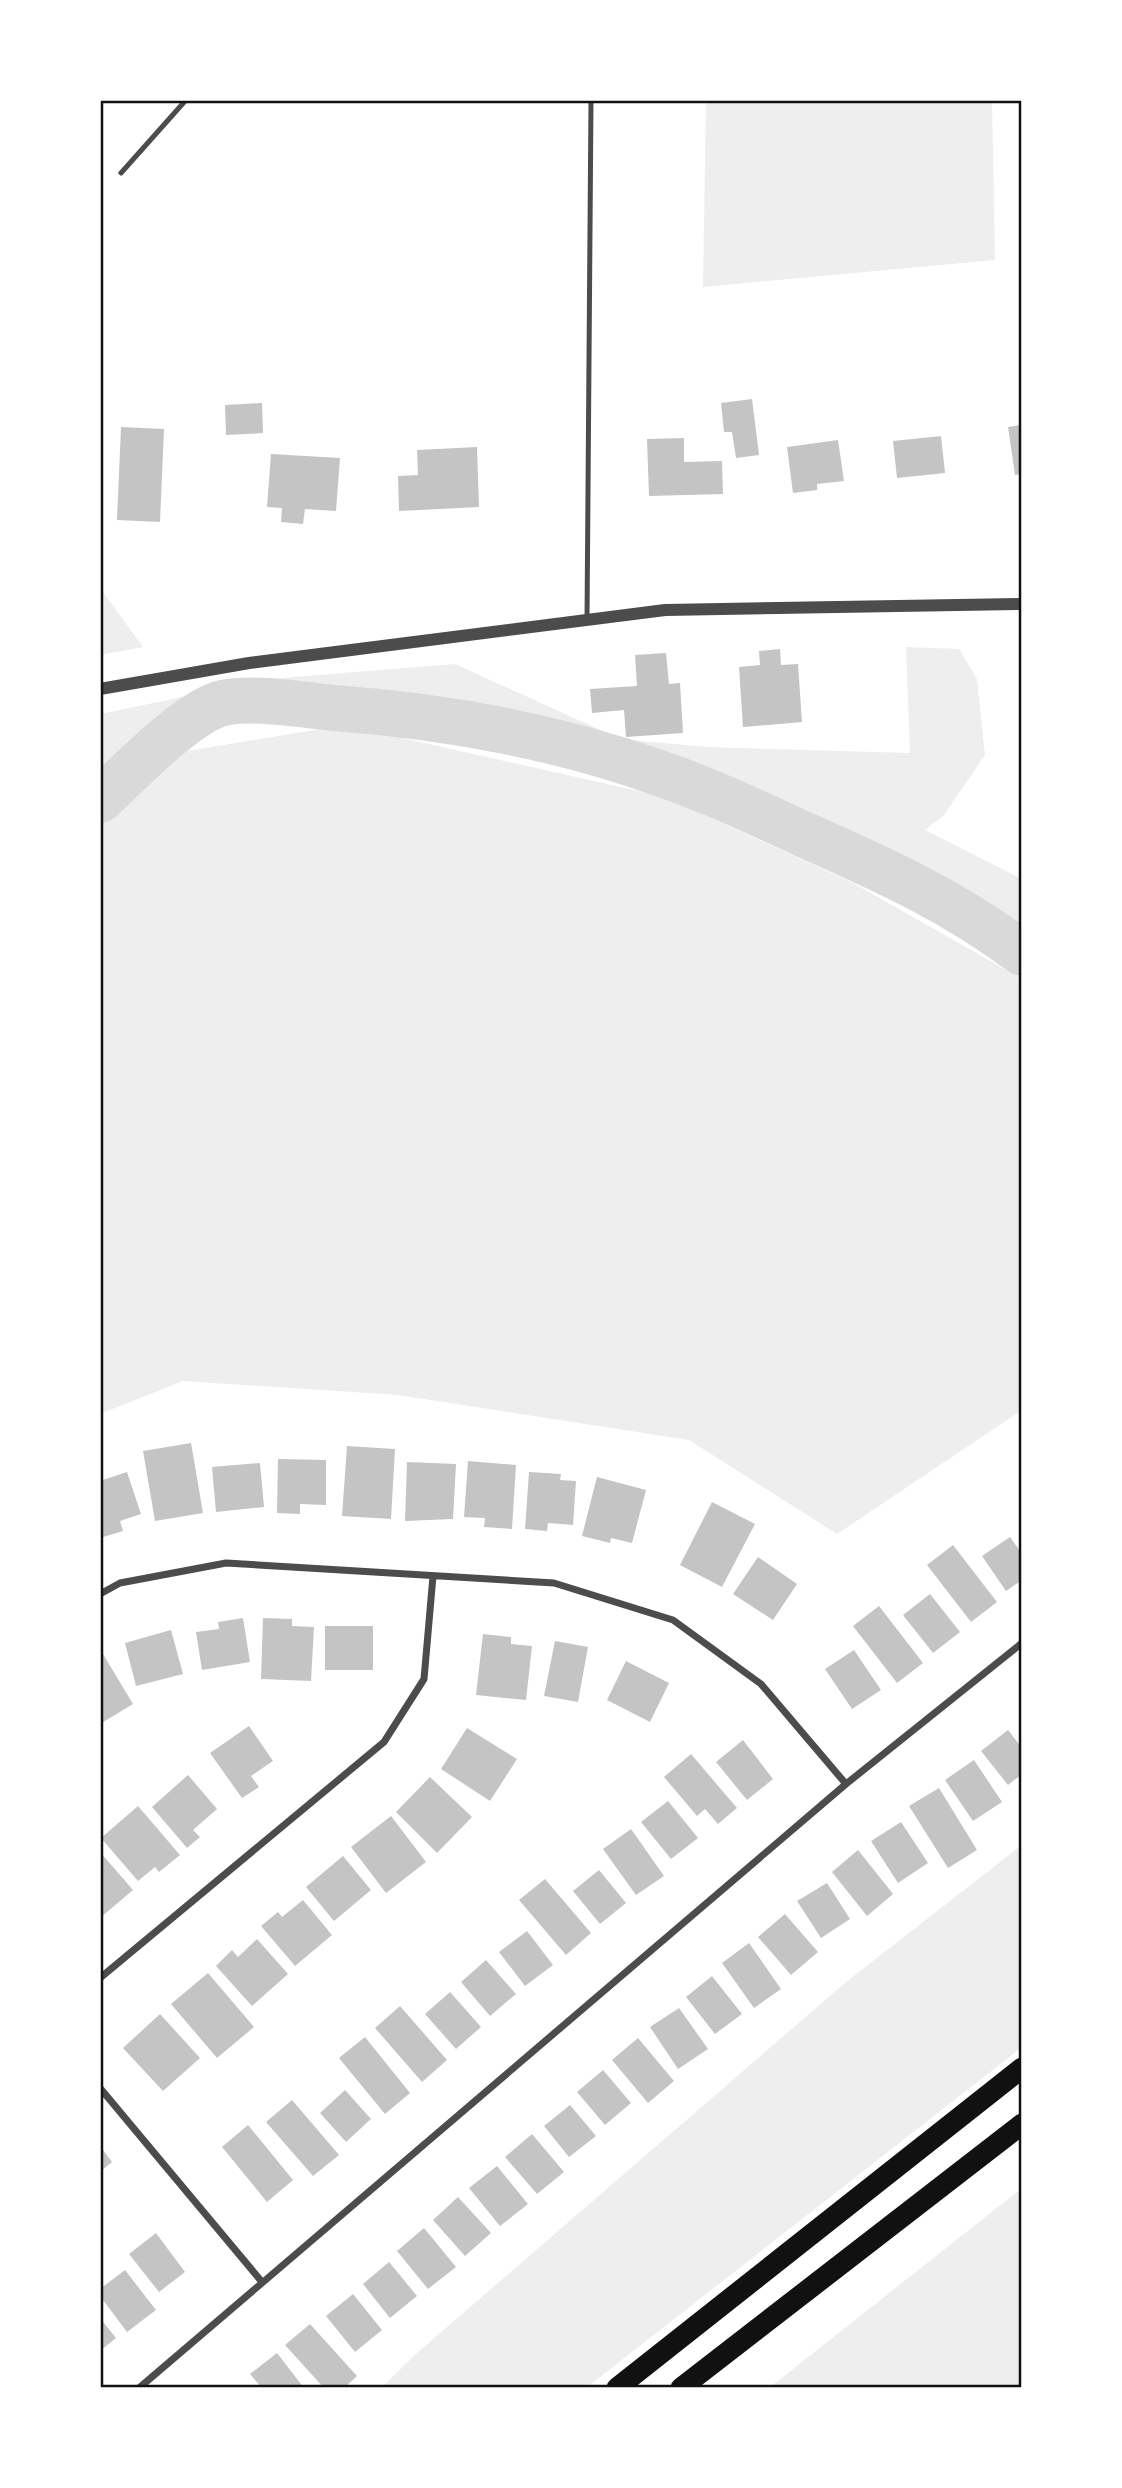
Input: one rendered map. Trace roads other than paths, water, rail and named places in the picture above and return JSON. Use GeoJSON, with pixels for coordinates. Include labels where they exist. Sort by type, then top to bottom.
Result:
{"type":"FeatureCollection","features":[{"type":"Feature","properties":{"kind":"highway"},"geometry":{"type":"LineString","coordinates":[[617,2388],[1022,2068]]}},
{"type":"Feature","properties":{"kind":"highway"},"geometry":{"type":"LineString","coordinates":[[681,2388],[1022,2124]]}},
{"type":"Feature","properties":{"kind":"street"},"geometry":{"type":"LineString","coordinates":[[100,689],[249,663],[665,610],[1022,604]]}},
{"type":"Feature","properties":{"kind":"street"},"geometry":{"type":"LineString","coordinates":[[100,1594],[120,1583],[226,1563],[554,1583],[673,1620],[761,1685],[846,1784]]}},
{"type":"Feature","properties":{"kind":"street"},"geometry":{"type":"LineString","coordinates":[[100,1978],[384,1742],[424,1679],[433,1576]]}},
{"type":"Feature","properties":{"kind":"street"},"geometry":{"type":"LineString","coordinates":[[139,2388],[846,1784],[1022,1643]]}},
{"type":"Feature","properties":{"kind":"street"},"geometry":{"type":"LineString","coordinates":[[100,2088],[261,2282]]}},
{"type":"Feature","properties":{"kind":"lane"},"geometry":{"type":"LineString","coordinates":[[121,173],[186,100]]}},
{"type":"Feature","properties":{"kind":"lane"},"geometry":{"type":"LineString","coordinates":[[587,620],[590,100]]}},
{"type":"Feature","properties":{"kind":"waterway"},"geometry":{"type":"LineString","coordinates":[[100,800],[176,730],[209,708],[223,703],[248,700],[278,702],[458,722],[580,748],[696,787],[863,861],[917,888],[996,934],[1022,953]]}}]}
